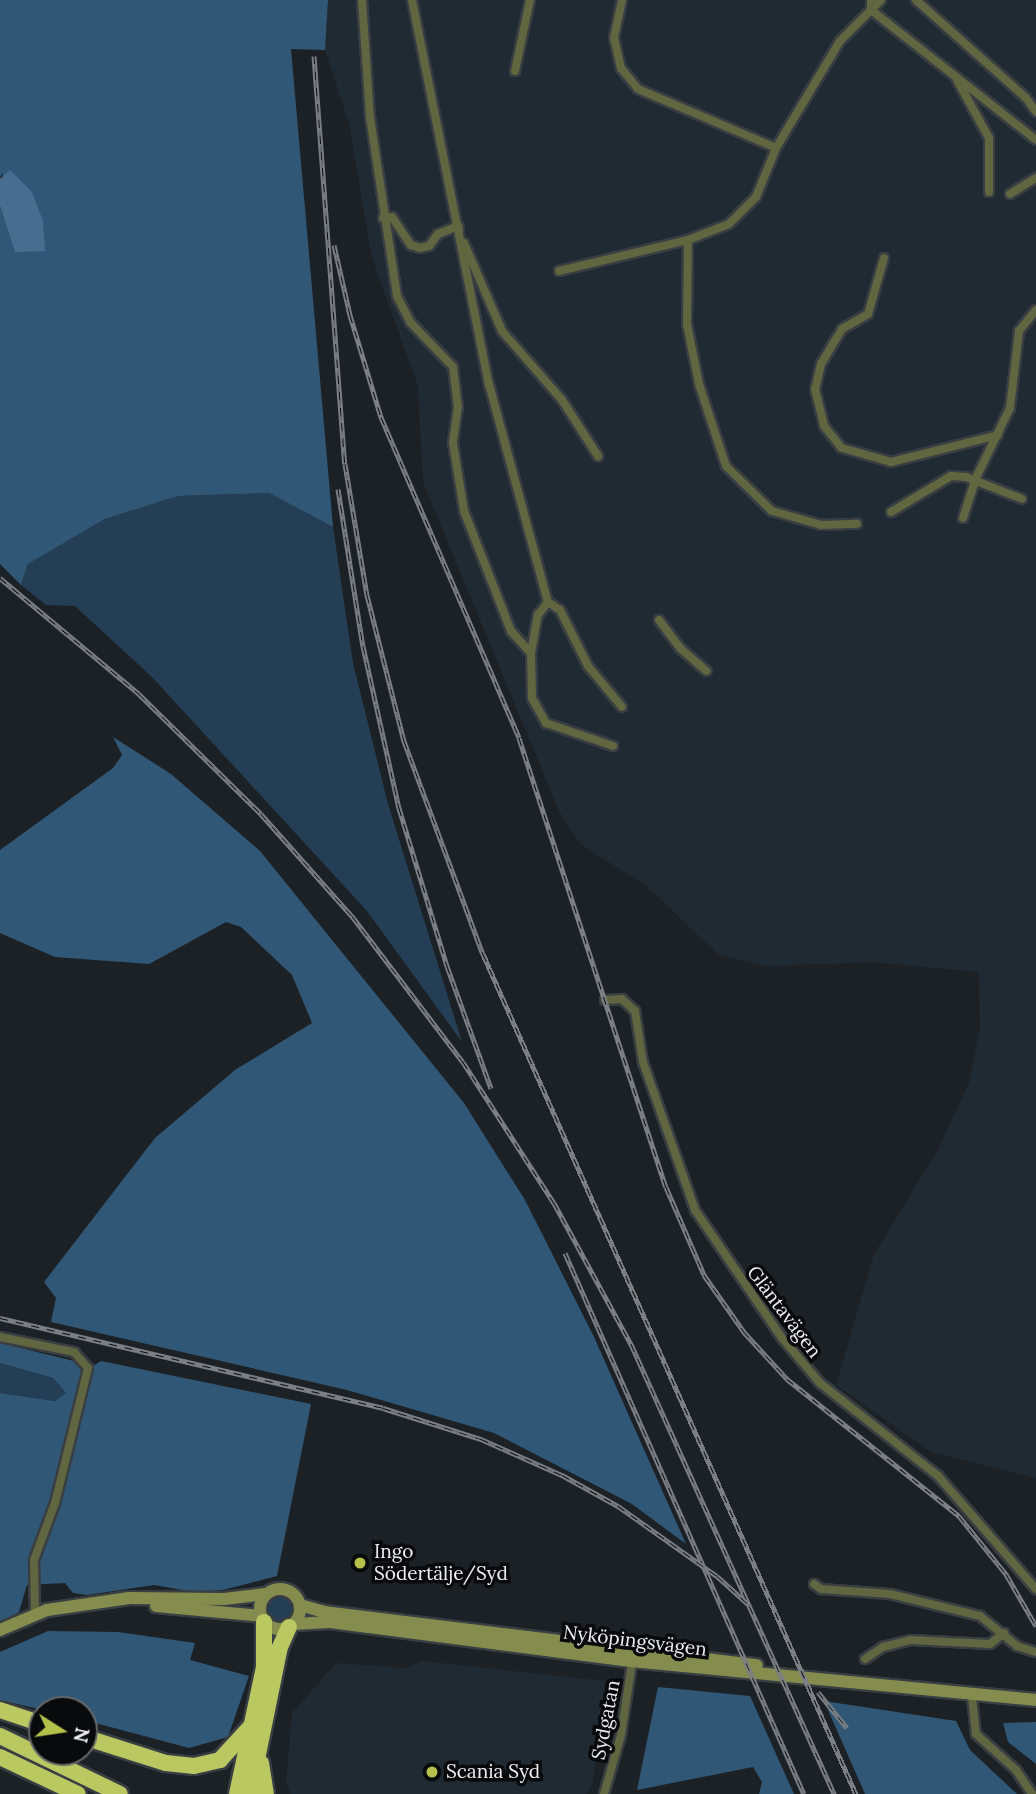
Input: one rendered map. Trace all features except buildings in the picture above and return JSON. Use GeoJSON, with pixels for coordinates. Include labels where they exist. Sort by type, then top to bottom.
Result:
{"type":"FeatureCollection","features":[{"type":"Feature","properties":{"kind":"highway"},"geometry":{"type":"LineString","coordinates":[[237,1794],[266,1655],[262,1619]]}},
{"type":"Feature","properties":{"kind":"highway"},"geometry":{"type":"LineString","coordinates":[[250,1794],[281,1647],[292,1625]]}},
{"type":"Feature","properties":{"kind":"highway"},"geometry":{"type":"LineString","coordinates":[[0,1710],[28,1719]]}},
{"type":"Feature","properties":{"kind":"highway"},"geometry":{"type":"LineString","coordinates":[[98,1741],[166,1763],[194,1766],[220,1760],[252,1725]]}},
{"type":"Feature","properties":{"kind":"highway"},"geometry":{"type":"LineString","coordinates":[[0,1736],[120,1794]]}},
{"type":"Feature","properties":{"kind":"highway"},"geometry":{"type":"LineString","coordinates":[[261,1743],[266,1794]]}},
{"type":"Feature","properties":{"kind":"highway"},"geometry":{"type":"LineString","coordinates":[[0,1757],[78,1794]]}},
{"type":"Feature","properties":{"kind":"main road"},"geometry":{"type":"LineString","coordinates":[[0,1630],[35,1614],[104,1602],[266,1594],[286,1590],[300,1605],[292,1625],[275,1629],[262,1619],[226,1609],[104,1602]]}},
{"type":"Feature","properties":{"kind":"main road"},"geometry":{"type":"LineString","coordinates":[[262,1619],[266,1594]]}},
{"type":"Feature","properties":{"kind":"main road","name":"Nyköpingsvägen"},"geometry":{"type":"LineString","coordinates":[[300,1605],[633,1656]]}},
{"type":"Feature","properties":{"kind":"main road","name":"Nyköpingsvägen"},"geometry":{"type":"LineString","coordinates":[[292,1625],[330,1622],[972,1697],[1036,1700]]}},
{"type":"Feature","properties":{"kind":"street"},"geometry":{"type":"LineString","coordinates":[[362,0],[383,218],[397,296],[411,323],[453,366],[458,405],[453,443],[468,522],[511,631],[531,653]]}},
{"type":"Feature","properties":{"kind":"street"},"geometry":{"type":"LineString","coordinates":[[413,0],[489,384],[548,602],[561,610],[588,667],[622,707]]}},
{"type":"Feature","properties":{"kind":"street"},"geometry":{"type":"LineString","coordinates":[[516,71],[530,0]]}},
{"type":"Feature","properties":{"kind":"street"},"geometry":{"type":"LineString","coordinates":[[622,0],[614,38],[621,68],[638,89],[776,148]]}},
{"type":"Feature","properties":{"kind":"street"},"geometry":{"type":"LineString","coordinates":[[871,0],[871,10]]}},
{"type":"Feature","properties":{"kind":"street"},"geometry":{"type":"LineString","coordinates":[[559,271],[688,240],[729,223],[756,197],[776,148],[840,41],[881,0]]}},
{"type":"Feature","properties":{"kind":"street"},"geometry":{"type":"LineString","coordinates":[[916,0],[1026,98],[1036,113]]}},
{"type":"Feature","properties":{"kind":"street"},"geometry":{"type":"LineString","coordinates":[[871,10],[1036,140]]}},
{"type":"Feature","properties":{"kind":"street"},"geometry":{"type":"LineString","coordinates":[[953,74],[989,138],[989,192]]}},
{"type":"Feature","properties":{"kind":"street"},"geometry":{"type":"LineString","coordinates":[[1010,194],[1036,178]]}},
{"type":"Feature","properties":{"kind":"street"},"geometry":{"type":"LineString","coordinates":[[383,218],[392,217],[411,245],[420,248],[458,226]]}},
{"type":"Feature","properties":{"kind":"street"},"geometry":{"type":"LineString","coordinates":[[458,226],[502,331],[562,400],[598,456]]}},
{"type":"Feature","properties":{"kind":"street"},"geometry":{"type":"LineString","coordinates":[[688,240],[687,324],[699,384],[726,466],[772,511],[821,525],[857,524]]}},
{"type":"Feature","properties":{"kind":"street"},"geometry":{"type":"LineString","coordinates":[[884,258],[868,314],[842,329],[821,364],[815,389],[824,426],[842,448],[891,462],[998,435]]}},
{"type":"Feature","properties":{"kind":"street"},"geometry":{"type":"LineString","coordinates":[[963,518],[975,480],[1010,408],[1019,331],[1036,310]]}},
{"type":"Feature","properties":{"kind":"street"},"geometry":{"type":"LineString","coordinates":[[891,512],[951,476],[975,480],[1022,499]]}},
{"type":"Feature","properties":{"kind":"street"},"geometry":{"type":"LineString","coordinates":[[548,602],[538,615],[531,653],[532,698],[546,723],[613,746]]}},
{"type":"Feature","properties":{"kind":"street"},"geometry":{"type":"LineString","coordinates":[[659,620],[680,648],[706,671]]}},
{"type":"Feature","properties":{"kind":"street","name":"Gläntavägen"},"geometry":{"type":"LineString","coordinates":[[605,1000],[622,999],[635,1011],[643,1062],[695,1210],[782,1338],[820,1382],[938,1476],[1036,1589]]}},
{"type":"Feature","properties":{"kind":"street"},"geometry":{"type":"LineString","coordinates":[[0,1337],[74,1352],[88,1368],[55,1503],[34,1560],[35,1614]]}},
{"type":"Feature","properties":{"kind":"street"},"geometry":{"type":"LineString","coordinates":[[814,1584],[821,1589],[890,1594],[980,1616],[1017,1646],[1036,1653]]}},
{"type":"Feature","properties":{"kind":"street"},"geometry":{"type":"LineString","coordinates":[[865,1659],[883,1647],[911,1640],[990,1644],[1004,1633]]}},
{"type":"Feature","properties":{"kind":"street","name":"Sydgatan"},"geometry":{"type":"LineString","coordinates":[[604,1794],[621,1735],[633,1656]]}},
{"type":"Feature","properties":{"kind":"street"},"geometry":{"type":"LineString","coordinates":[[972,1697],[976,1734],[1016,1770],[1032,1794]]}},
{"type":"Feature","properties":{"kind":"shaded area"},"geometry":{"type":"Polygon","coordinates":[[[0,0],[328,0],[325,50],[291,49],[333,527],[269,493],[178,496],[105,519],[28,564],[21,585],[0,564],[0,206],[15,251],[2,173],[0,179],[0,0]]]}},
{"type":"Feature","properties":{"kind":"shaded area"},"geometry":{"type":"Polygon","coordinates":[[[328,0],[1036,0],[1036,1478],[931,1452],[836,1385],[874,1254],[938,1150],[970,1080],[980,1026],[979,972],[873,962],[767,966],[719,955],[645,885],[580,844],[559,811],[423,482],[418,386],[372,258],[349,123],[325,50],[328,0]]]}},
{"type":"Feature","properties":{"kind":"shaded area"},"geometry":{"type":"Polygon","coordinates":[[[10,170],[32,192],[43,221],[45,251],[15,252],[0,206],[0,179],[10,170]]]}},
{"type":"Feature","properties":{"kind":"shaded area"},"geometry":{"type":"Polygon","coordinates":[[[269,493],[333,527],[353,663],[388,804],[462,1042],[367,911],[152,677],[75,606],[46,605],[21,585],[28,564],[105,519],[178,496],[269,493]]]}},
{"type":"Feature","properties":{"kind":"shaded area"},"geometry":{"type":"Polygon","coordinates":[[[113,737],[171,774],[260,851],[464,1103],[525,1200],[594,1337],[686,1544],[632,1504],[494,1433],[347,1390],[51,1322],[56,1298],[44,1282],[155,1138],[235,1070],[312,1023],[292,975],[241,927],[226,922],[149,964],[55,957],[0,933],[0,850],[113,768],[122,755],[113,737]]]}},
{"type":"Feature","properties":{"kind":"shaded area"},"geometry":{"type":"Polygon","coordinates":[[[0,1343],[74,1361],[84,1372],[101,1361],[311,1404],[277,1576],[223,1590],[194,1592],[154,1585],[87,1595],[73,1593],[65,1583],[27,1585],[19,1612],[0,1622],[0,1393],[55,1401],[66,1393],[53,1378],[0,1363],[0,1343]]]}},
{"type":"Feature","properties":{"kind":"shaded area"},"geometry":{"type":"Polygon","coordinates":[[[0,1363],[53,1378],[66,1393],[55,1401],[0,1393],[0,1363]]]}},
{"type":"Feature","properties":{"kind":"shaded area"},"geometry":{"type":"Polygon","coordinates":[[[281,1597],[290,1601],[294,1610],[290,1619],[281,1623],[272,1619],[268,1610],[272,1601],[281,1597]]]}},
{"type":"Feature","properties":{"kind":"shaded area"},"geometry":{"type":"Polygon","coordinates":[[[48,1631],[118,1632],[195,1643],[190,1660],[249,1676],[228,1737],[189,1748],[98,1724],[98,1696],[28,1696],[28,1707],[0,1700],[0,1652],[48,1631]]]}},
{"type":"Feature","properties":{"kind":"shaded area"},"geometry":{"type":"Polygon","coordinates":[[[422,1661],[605,1681],[593,1783],[586,1794],[291,1794],[286,1783],[292,1713],[336,1663],[405,1668],[422,1661]]]}},
{"type":"Feature","properties":{"kind":"shaded area"},"geometry":{"type":"Polygon","coordinates":[[[658,1687],[750,1696],[794,1794],[759,1794],[762,1782],[753,1767],[637,1790],[658,1687]]]}},
{"type":"Feature","properties":{"kind":"shaded area"},"geometry":{"type":"Polygon","coordinates":[[[824,1701],[956,1721],[970,1750],[1017,1794],[865,1794],[824,1701]]]}},
{"type":"Feature","properties":{"kind":"shaded area"},"geometry":{"type":"Polygon","coordinates":[[[1036,1722],[1036,1764],[1008,1742],[1003,1723],[1036,1722]]]}},
{"type":"Feature","properties":{"kind":"railway"},"geometry":{"type":"LineString","coordinates":[[314,56],[345,464],[367,595],[404,741],[483,954],[856,1794]]}},
{"type":"Feature","properties":{"kind":"railway"},"geometry":{"type":"LineString","coordinates":[[334,245],[350,315],[381,417],[519,738],[666,1187],[704,1275],[744,1332],[787,1379],[959,1516],[1006,1574],[1036,1626]]}},
{"type":"Feature","properties":{"kind":"railway"},"geometry":{"type":"LineString","coordinates":[[338,489],[363,646],[399,808],[447,966],[491,1088]]}},
{"type":"Feature","properties":{"kind":"railway"},"geometry":{"type":"LineString","coordinates":[[0,578],[139,694],[261,814],[352,916],[463,1062],[554,1203],[631,1344],[834,1794]]}},
{"type":"Feature","properties":{"kind":"railway"},"geometry":{"type":"LineString","coordinates":[[565,1253],[804,1794]]}},
{"type":"Feature","properties":{"kind":"railway"},"geometry":{"type":"LineString","coordinates":[[0,1318],[383,1408],[481,1439],[562,1475],[618,1506],[717,1576],[748,1604]]}},
{"type":"Feature","properties":{"kind":"railway"},"geometry":{"type":"LineString","coordinates":[[818,1692],[847,1728]]}},
{"type":"Feature","properties":{"kind":"place","name":"Ingo Södertälje/Syd"},"geometry":{"type":"Point","coordinates":[360,1563]}},
{"type":"Feature","properties":{"kind":"place","name":"Scania Syd"},"geometry":{"type":"Point","coordinates":[432,1772]}}]}
